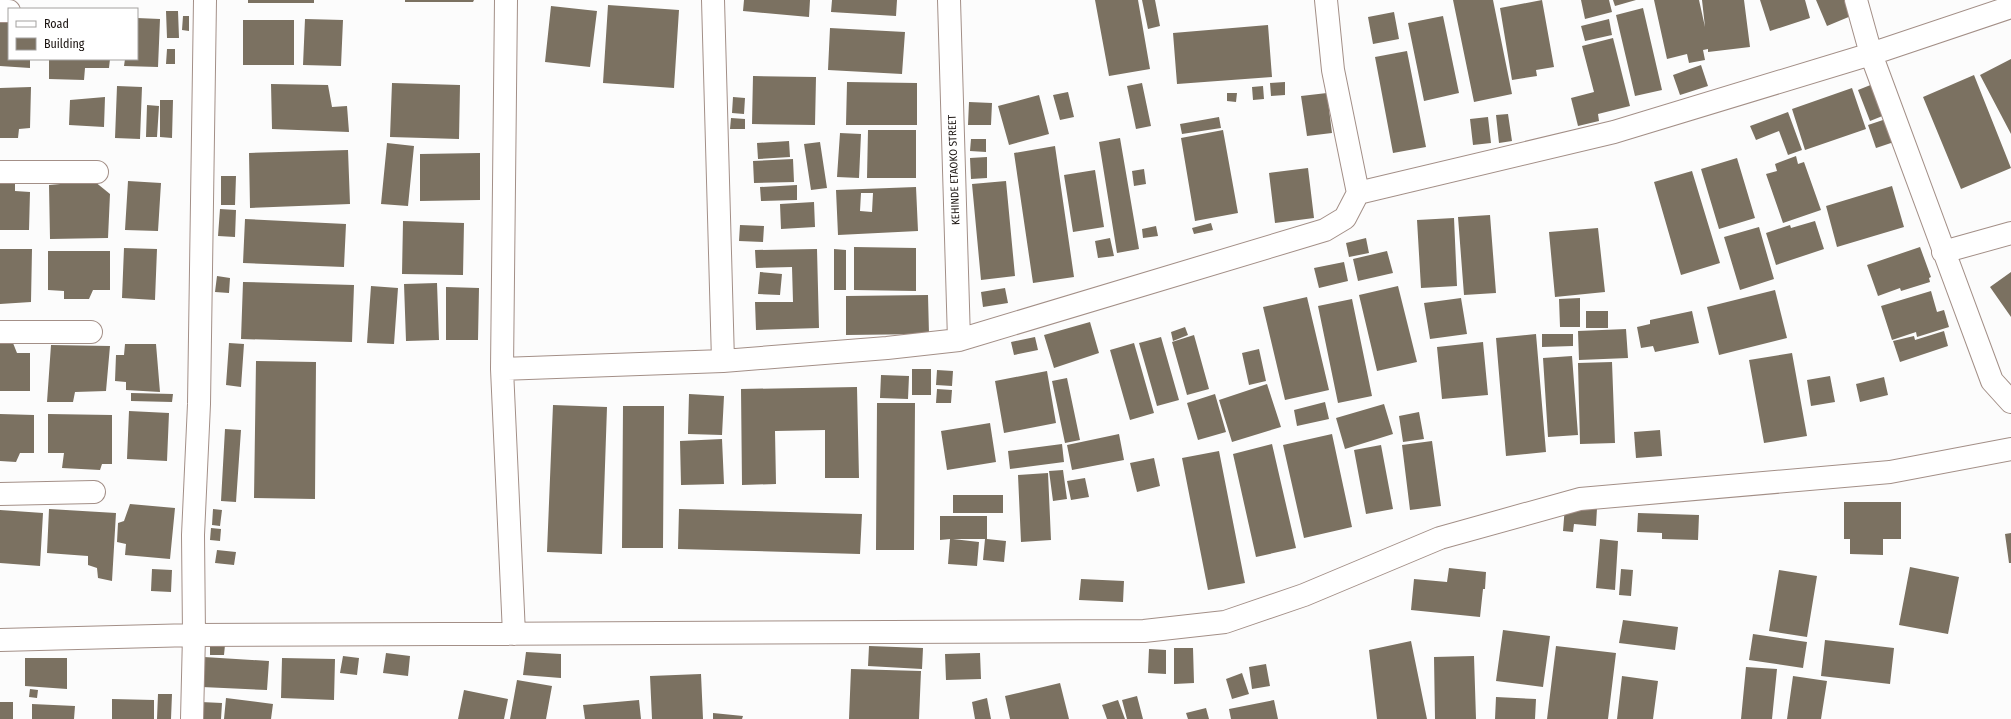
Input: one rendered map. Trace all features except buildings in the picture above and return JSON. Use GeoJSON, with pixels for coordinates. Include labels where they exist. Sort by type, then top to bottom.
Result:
{"type":"FeatureCollection","features":[{"type":"Feature","properties":{"kind":"street"},"geometry":{"type":"LineString","coordinates":[[192,719],[194,635],[193,535],[199,404],[205,0]]}},
{"type":"Feature","properties":{"kind":"street"},"geometry":{"type":"LineString","coordinates":[[506,0],[502,369],[514,634]]}},
{"type":"Feature","properties":{"kind":"street"},"geometry":{"type":"LineString","coordinates":[[713,0],[723,361]]}},
{"type":"Feature","properties":{"kind":"street","name":"KEHINDE ETAOKO STREET"},"geometry":{"type":"LineString","coordinates":[[950,0],[959,340]]}},
{"type":"Feature","properties":{"kind":"street"},"geometry":{"type":"LineString","coordinates":[[502,369],[723,361],[887,348],[959,340],[1325,230],[1345,218],[1358,193],[1333,70],[1326,0]]}},
{"type":"Feature","properties":{"kind":"street"},"geometry":{"type":"LineString","coordinates":[[1856,0],[1871,54],[1992,381],[2011,402]]}},
{"type":"Feature","properties":{"kind":"street"},"geometry":{"type":"LineString","coordinates":[[1358,193],[1614,132],[1871,54],[2011,7]]}},
{"type":"Feature","properties":{"kind":"street"},"geometry":{"type":"LineString","coordinates":[[0,172],[97,172]]}},
{"type":"Feature","properties":{"kind":"street"},"geometry":{"type":"LineString","coordinates":[[1943,252],[2011,233]]}},
{"type":"Feature","properties":{"kind":"street"},"geometry":{"type":"LineString","coordinates":[[0,332],[91,332]]}},
{"type":"Feature","properties":{"kind":"street"},"geometry":{"type":"LineString","coordinates":[[0,640],[194,635],[1144,631],[1225,622],[1304,595],[1440,538],[1580,499],[1890,472],[2011,449]]}},
{"type":"Feature","properties":{"kind":"street"},"geometry":{"type":"LineString","coordinates":[[0,494],[94,492]]}}]}
